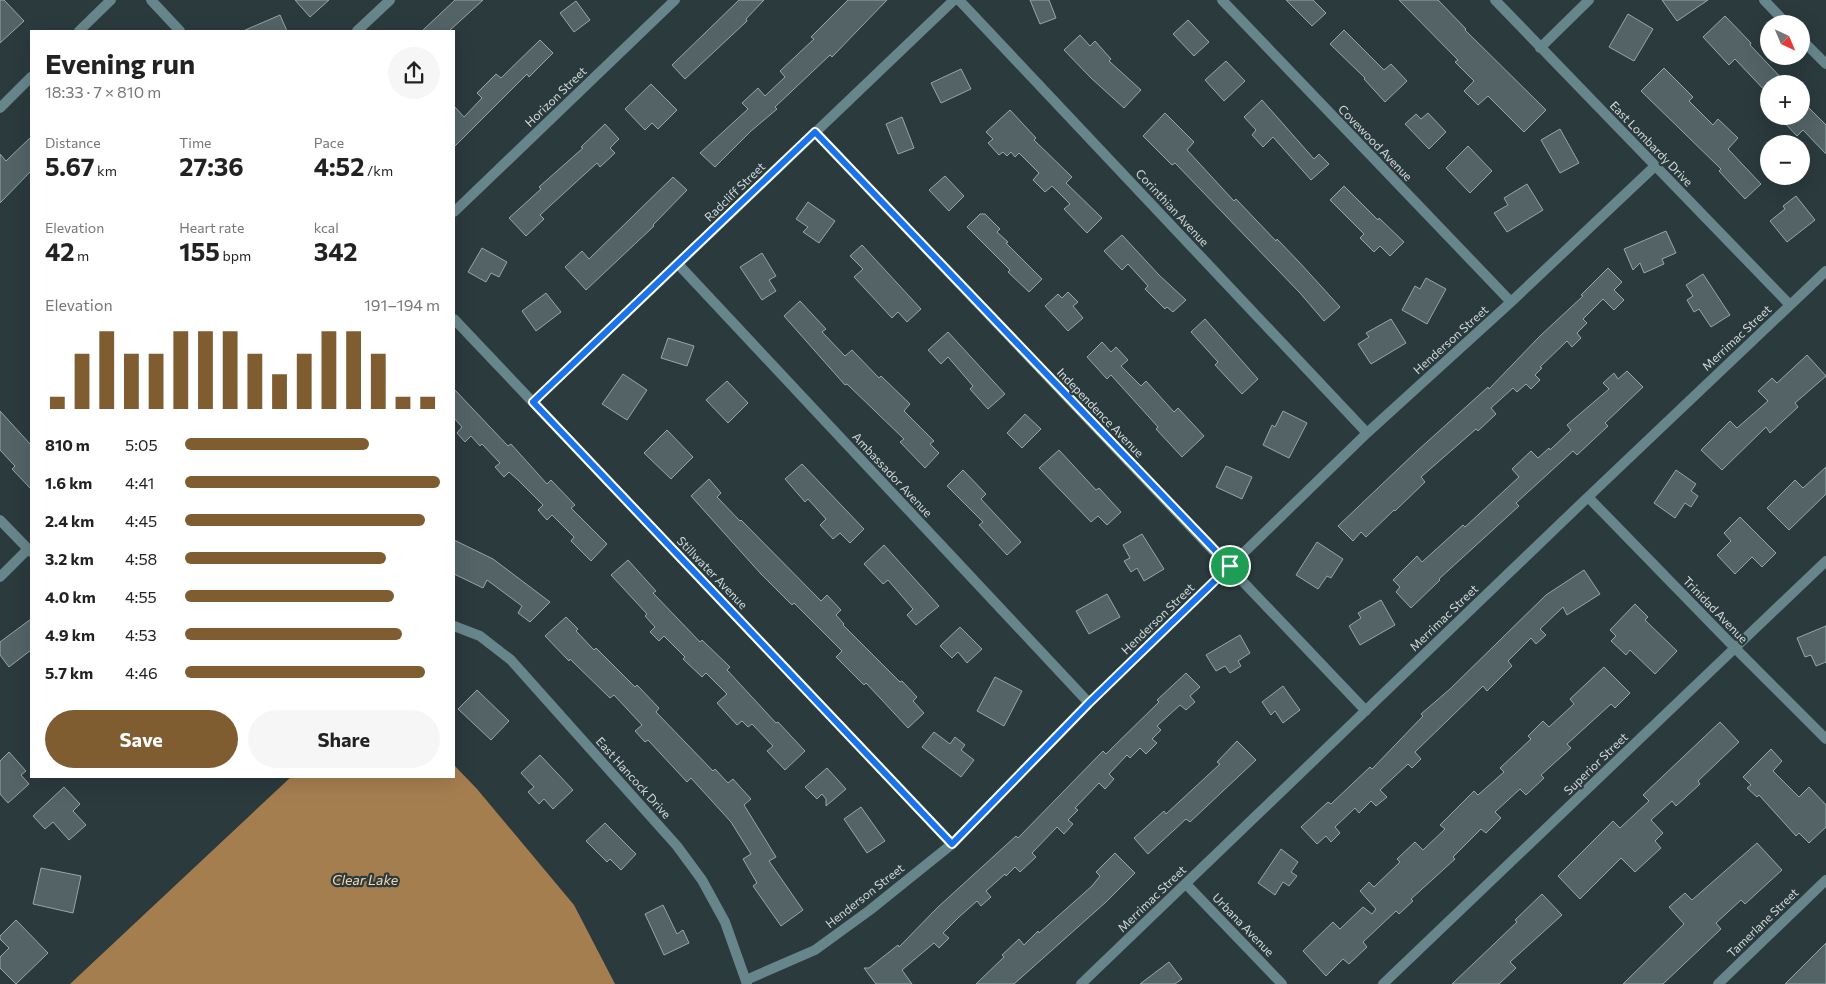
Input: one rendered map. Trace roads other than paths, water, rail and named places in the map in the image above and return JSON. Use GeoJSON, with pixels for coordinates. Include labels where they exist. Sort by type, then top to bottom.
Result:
{"type":"FeatureCollection","features":[{"type":"Feature","properties":{"kind":"street"},"geometry":{"type":"LineString","coordinates":[[80,30],[111,0]]}},
{"type":"Feature","properties":{"kind":"street"},"geometry":{"type":"LineString","coordinates":[[151,0],[179,30]]}},
{"type":"Feature","properties":{"kind":"street"},"geometry":{"type":"LineString","coordinates":[[358,30],[390,0]]}},
{"type":"Feature","properties":{"kind":"street","name":"Horizon Street"},"geometry":{"type":"LineString","coordinates":[[455,211],[675,0]]}},
{"type":"Feature","properties":{"kind":"street","name":"Radcliff Street"},"geometry":{"type":"LineString","coordinates":[[533,402],[954,0]]}},
{"type":"Feature","properties":{"kind":"street","name":"Corinthian Avenue"},"geometry":{"type":"LineString","coordinates":[[959,0],[1368,433]]}},
{"type":"Feature","properties":{"kind":"street","name":"Covewood Avenue"},"geometry":{"type":"LineString","coordinates":[[1222,0],[1510,302]]}},
{"type":"Feature","properties":{"kind":"street","name":"East Lombardy Drive"},"geometry":{"type":"LineString","coordinates":[[1495,0],[1790,305]]}},
{"type":"Feature","properties":{"kind":"street"},"geometry":{"type":"LineString","coordinates":[[1540,48],[1589,0]]}},
{"type":"Feature","properties":{"kind":"street"},"geometry":{"type":"LineString","coordinates":[[1764,0],[1778,15]]}},
{"type":"Feature","properties":{"kind":"street"},"geometry":{"type":"LineString","coordinates":[[1810,47],[1826,64]]}},
{"type":"Feature","properties":{"kind":"street"},"geometry":{"type":"LineString","coordinates":[[0,108],[30,78]]}},
{"type":"Feature","properties":{"kind":"street","name":"Independence Avenue"},"geometry":{"type":"LineString","coordinates":[[815,132],[1366,711]]}},
{"type":"Feature","properties":{"kind":"street","name":"Henderson Street"},"geometry":{"type":"LineString","coordinates":[[747,982],[815,950],[870,910],[952,844],[1089,703],[1230,566],[1368,433],[1655,166]]}},
{"type":"Feature","properties":{"kind":"street","name":"Ambassador Avenue"},"geometry":{"type":"LineString","coordinates":[[678,264],[1089,703]]}},
{"type":"Feature","properties":{"kind":"street","name":"Merrimac Street"},"geometry":{"type":"LineString","coordinates":[[1081,984],[1826,271]]}},
{"type":"Feature","properties":{"kind":"street","name":"Stillwater Avenue"},"geometry":{"type":"LineString","coordinates":[[455,320],[952,844]]}},
{"type":"Feature","properties":{"kind":"street","name":"Trinidad Avenue"},"geometry":{"type":"LineString","coordinates":[[1588,497],[1826,739]]}},
{"type":"Feature","properties":{"kind":"street"},"geometry":{"type":"LineString","coordinates":[[0,520],[30,551],[0,577]]}},
{"type":"Feature","properties":{"kind":"street","name":"Superior Street"},"geometry":{"type":"LineString","coordinates":[[1383,984],[1826,561]]}},
{"type":"Feature","properties":{"kind":"street","name":"East Hancock Drive"},"geometry":{"type":"LineString","coordinates":[[455,626],[480,636],[510,660],[677,846],[702,880],[725,922],[747,982]]}},
{"type":"Feature","properties":{"kind":"street","name":"Tamerlane Street"},"geometry":{"type":"LineString","coordinates":[[1718,984],[1826,880]]}},
{"type":"Feature","properties":{"kind":"street","name":"Urbana Avenue"},"geometry":{"type":"LineString","coordinates":[[1186,884],[1282,984]]}},
{"type":"Feature","properties":{"kind":"water","name":"Clear Lake"},"geometry":{"type":"Polygon","coordinates":[[[455,766],[477,789],[574,905],[615,984],[70,984],[290,778],[455,778],[455,766]]]}}]}
